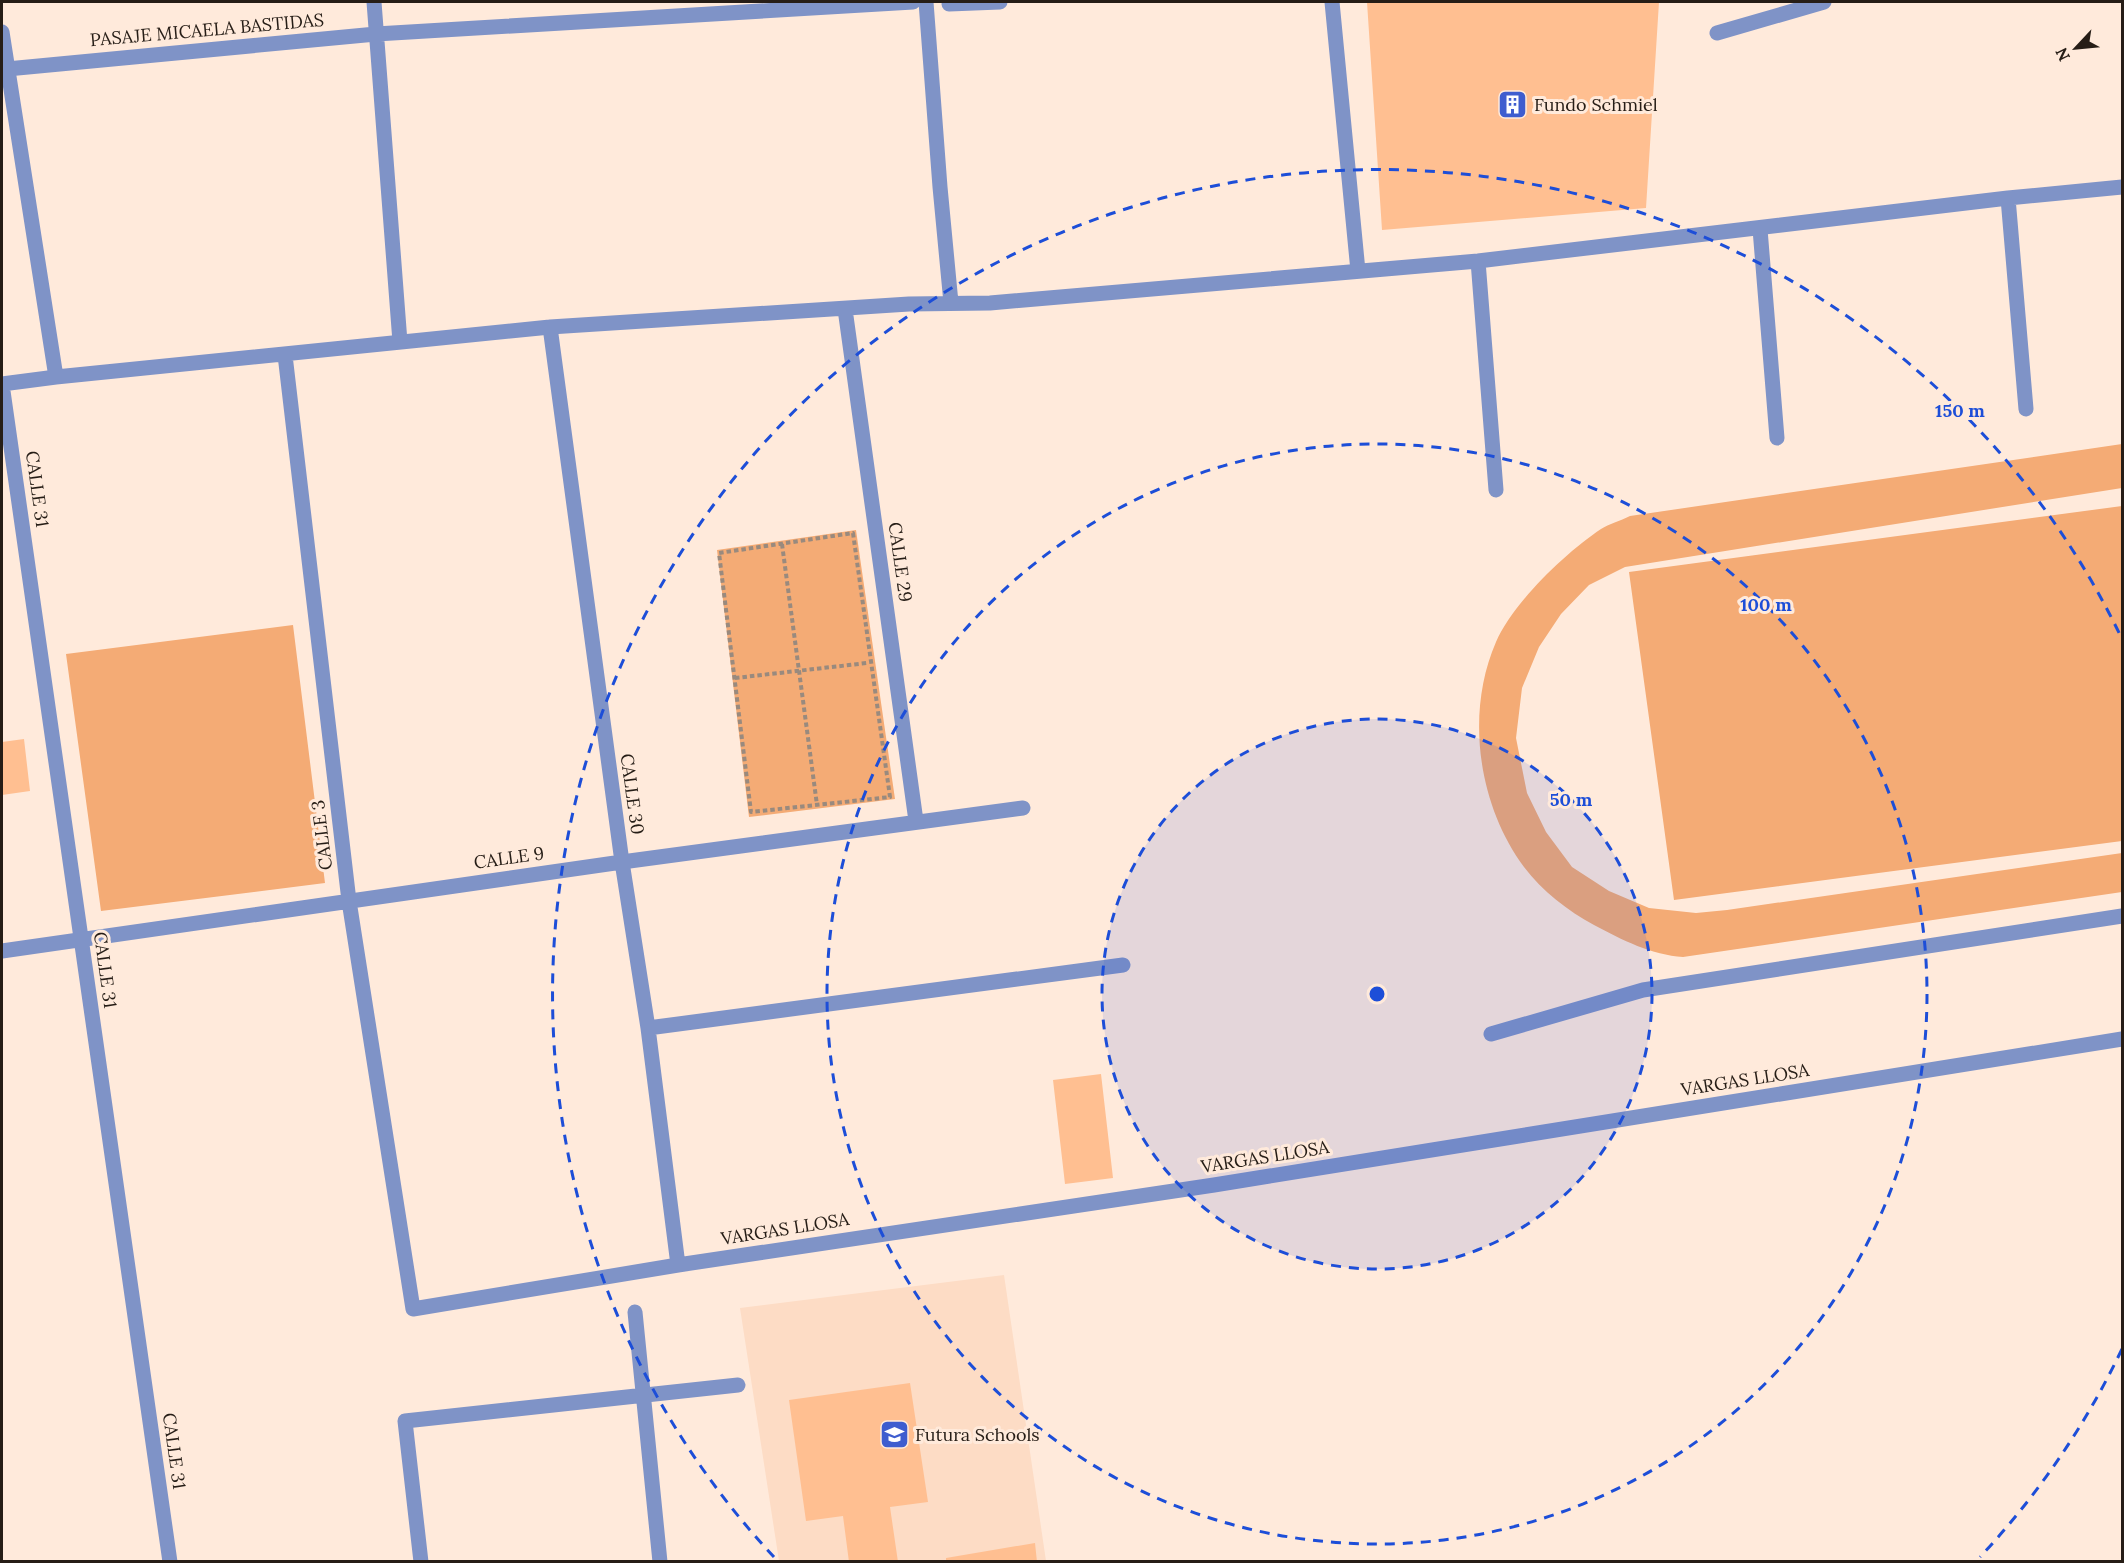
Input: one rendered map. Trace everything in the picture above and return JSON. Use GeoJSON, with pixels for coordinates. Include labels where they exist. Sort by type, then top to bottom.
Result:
{"type":"FeatureCollection","features":[{"type":"Feature","properties":{"kind":"street"},"geometry":{"type":"LineString","coordinates":[[374,2],[400,342]]}},
{"type":"Feature","properties":{"kind":"street","name":"PASAJE MICAELA BASTIDAS"},"geometry":{"type":"LineString","coordinates":[[7,69],[376,34],[913,2]]}},
{"type":"Feature","properties":{"kind":"street"},"geometry":{"type":"LineString","coordinates":[[927,2],[951,303]]}},
{"type":"Feature","properties":{"kind":"street"},"geometry":{"type":"LineString","coordinates":[[949,4],[1000,2]]}},
{"type":"Feature","properties":{"kind":"street"},"geometry":{"type":"LineString","coordinates":[[1332,2],[1358,271]]}},
{"type":"Feature","properties":{"kind":"street"},"geometry":{"type":"LineString","coordinates":[[1717,33],[1824,2]]}},
{"type":"Feature","properties":{"kind":"street"},"geometry":{"type":"LineString","coordinates":[[2,32],[56,377]]}},
{"type":"Feature","properties":{"kind":"street"},"geometry":{"type":"LineString","coordinates":[[2,384],[550,327],[951,303],[990,303],[1478,261],[2007,198],[2122,187]]}},
{"type":"Feature","properties":{"kind":"street"},"geometry":{"type":"LineString","coordinates":[[2007,198],[2026,409]]}},
{"type":"Feature","properties":{"kind":"street"},"geometry":{"type":"LineString","coordinates":[[1760,229],[1777,438]]}},
{"type":"Feature","properties":{"kind":"street"},"geometry":{"type":"LineString","coordinates":[[1478,261],[1496,490]]}},
{"type":"Feature","properties":{"kind":"street","name":"CALLE 29"},"geometry":{"type":"LineString","coordinates":[[845,309],[916,821]]}},
{"type":"Feature","properties":{"kind":"street","name":"CALLE 30"},"geometry":{"type":"LineString","coordinates":[[550,327],[622,862],[648,1028],[678,1265]]}},
{"type":"Feature","properties":{"kind":"street","name":"CALLE 3"},"geometry":{"type":"LineString","coordinates":[[285,354],[349,901],[413,1309]]}},
{"type":"Feature","properties":{"kind":"street","name":"CALLE 31"},"geometry":{"type":"LineString","coordinates":[[2,384],[170,1562]]}},
{"type":"Feature","properties":{"kind":"street","name":"CALLE 9"},"geometry":{"type":"LineString","coordinates":[[2,951],[622,862],[1023,808]]}},
{"type":"Feature","properties":{"kind":"street"},"geometry":{"type":"LineString","coordinates":[[1491,1034],[1643,990],[2122,916]]}},
{"type":"Feature","properties":{"kind":"street"},"geometry":{"type":"LineString","coordinates":[[648,1028],[1123,965]]}},
{"type":"Feature","properties":{"kind":"street","name":"VARGAS LLOSA"},"geometry":{"type":"LineString","coordinates":[[413,1309],[678,1265],[1214,1185],[2122,1039]]}},
{"type":"Feature","properties":{"kind":"street"},"geometry":{"type":"LineString","coordinates":[[635,1312],[660,1562]]}},
{"type":"Feature","properties":{"kind":"street"},"geometry":{"type":"LineString","coordinates":[[421,1562],[405,1421],[738,1385]]}},
{"type":"Feature","properties":{"kind":"path"},"geometry":{"type":"LineString","coordinates":[[853,533],[890,797],[751,812],[719,553],[782,544],[853,533]]}},
{"type":"Feature","properties":{"kind":"path"},"geometry":{"type":"LineString","coordinates":[[782,544],[817,805]]}},
{"type":"Feature","properties":{"kind":"path"},"geometry":{"type":"LineString","coordinates":[[735,678],[871,662]]}},
{"type":"Feature","properties":{"kind":"shaded area"},"geometry":{"type":"Polygon","coordinates":[[[2122,444],[2122,488],[1625,567],[1589,585],[1561,614],[1539,647],[1522,688],[1516,738],[1527,793],[1546,832],[1572,867],[1609,891],[1649,908],[1696,913],[1727,910],[2122,853],[2122,892],[1683,957],[1649,950],[1594,925],[1556,900],[1524,867],[1508,842],[1496,816],[1481,758],[1479,728],[1486,670],[1504,627],[1527,595],[1556,565],[1601,529],[1630,516],[2122,444]]]}},
{"type":"Feature","properties":{"kind":"shaded area"},"geometry":{"type":"Polygon","coordinates":[[[2122,506],[2122,841],[1674,900],[1629,572],[2122,506]]]}},
{"type":"Feature","properties":{"kind":"shaded area"},"geometry":{"type":"Polygon","coordinates":[[[856,530],[895,799],[749,817],[717,550],[856,530]]]}},
{"type":"Feature","properties":{"kind":"shaded area"},"geometry":{"type":"Polygon","coordinates":[[[293,625],[325,883],[101,911],[66,654],[293,625]]]}},
{"type":"Feature","properties":{"kind":"shaded area","name":"Futura Schools"},"geometry":{"type":"Polygon","coordinates":[[[1004,1275],[1046,1561],[779,1561],[740,1308],[1004,1275]]]}},
{"type":"Feature","properties":{"kind":"building","name":"Fundo Schmiel"},"geometry":{"type":"Polygon","coordinates":[[[1367,2],[1659,2],[1646,208],[1382,230],[1367,2]]]}},
{"type":"Feature","properties":{"kind":"building"},"geometry":{"type":"Polygon","coordinates":[[[24,739],[30,791],[2,795],[2,742],[24,739]]]}},
{"type":"Feature","properties":{"kind":"building"},"geometry":{"type":"Polygon","coordinates":[[[1101,1074],[1113,1178],[1065,1184],[1053,1080],[1101,1074]]]}},
{"type":"Feature","properties":{"kind":"building"},"geometry":{"type":"Polygon","coordinates":[[[910,1383],[928,1502],[890,1507],[898,1562],[849,1562],[843,1516],[806,1521],[789,1400],[910,1383]]]}},
{"type":"Feature","properties":{"kind":"building"},"geometry":{"type":"Polygon","coordinates":[[[1035,1543],[1037,1562],[946,1562],[946,1558],[1035,1543]]]}},
{"type":"Feature","properties":{"kind":"place","name":"Fundo Schmiel"},"geometry":{"type":"Point","coordinates":[1513,105]}},
{"type":"Feature","properties":{"kind":"place","name":"Futura Schools"},"geometry":{"type":"Point","coordinates":[894,1435]}}]}
